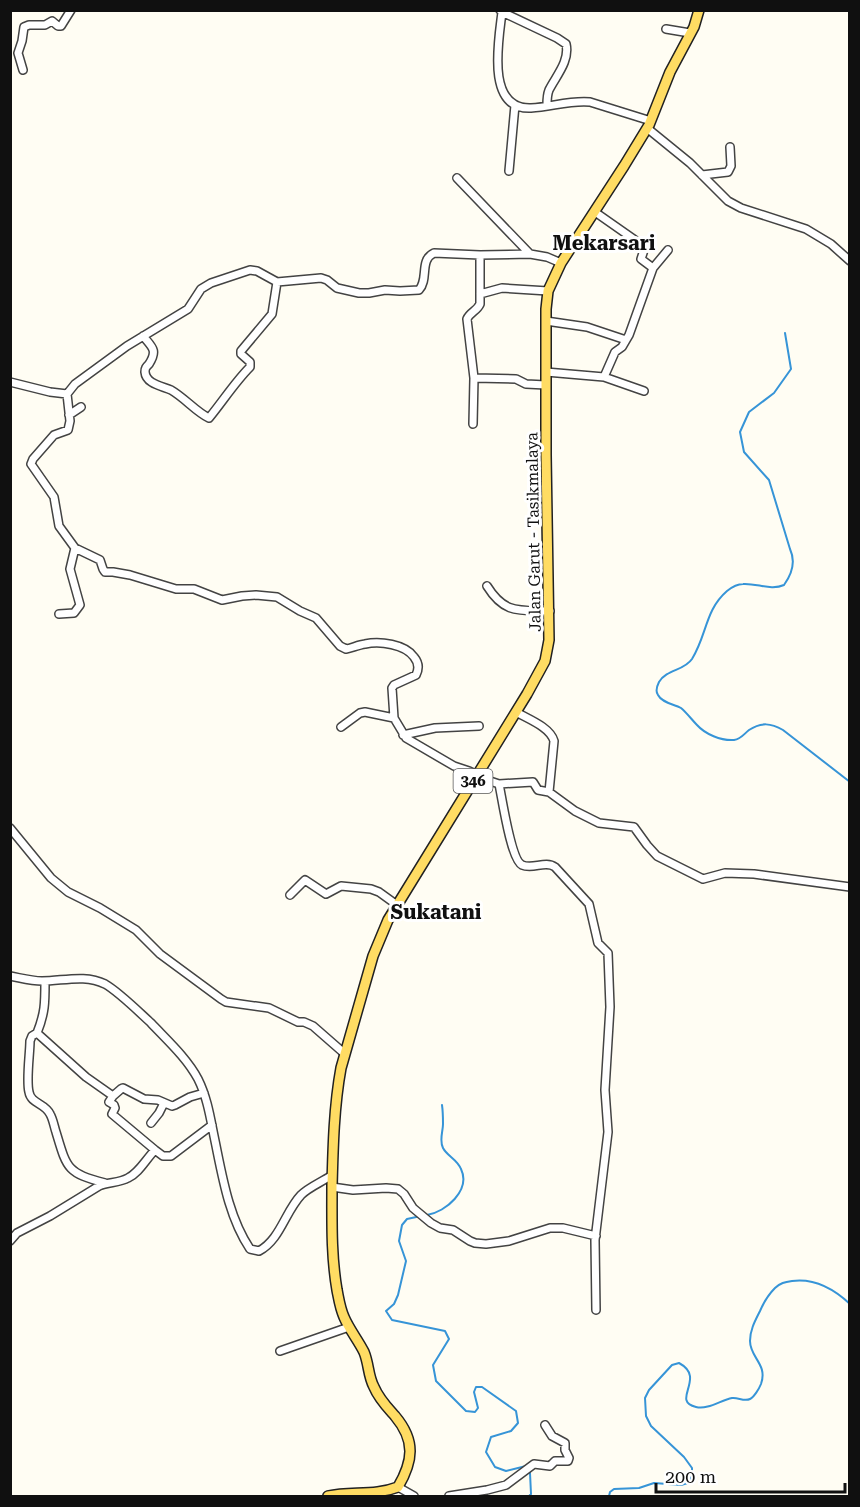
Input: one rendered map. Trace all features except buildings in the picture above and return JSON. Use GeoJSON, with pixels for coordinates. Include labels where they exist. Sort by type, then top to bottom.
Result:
{"type":"FeatureCollection","features":[{"type":"Feature","properties":{"kind":"main road","name":"Jalan Garut - Tasikmalaya"},"geometry":{"type":"LineString","coordinates":[[398,1487],[408,1466],[411,1452],[410,1441],[402,1424],[384,1404],[374,1388],[364,1353],[339,1305],[335,1280],[331,1234],[332,1175],[339,1080],[372,956],[384,928],[538,676],[547,653],[550,611],[546,385],[548,291],[561,263],[649,124],[670,72],[697,20],[699,10]]}},
{"type":"Feature","properties":{"kind":"main road"},"geometry":{"type":"LineString","coordinates":[[328,1497],[350,1492],[386,1491],[398,1487]]}},
{"type":"Feature","properties":{"kind":"street"},"geometry":{"type":"LineString","coordinates":[[23,70],[18,53],[24,27],[45,25],[52,21],[61,26],[71,10]]}},
{"type":"Feature","properties":{"kind":"street"},"geometry":{"type":"LineString","coordinates":[[546,105],[548,93],[561,71],[567,51],[566,44],[501,11],[500,88],[515,105],[529,108],[581,101],[590,102],[649,124],[728,201],[741,208],[806,229],[831,244],[849,261]]}},
{"type":"Feature","properties":{"kind":"street"},"geometry":{"type":"LineString","coordinates":[[666,29],[690,33]]}},
{"type":"Feature","properties":{"kind":"street"},"geometry":{"type":"LineString","coordinates":[[509,171],[515,105]]}},
{"type":"Feature","properties":{"kind":"street"},"geometry":{"type":"LineString","coordinates":[[702,175],[728,172],[731,166],[730,147]]}},
{"type":"Feature","properties":{"kind":"street"},"geometry":{"type":"LineString","coordinates":[[458,178],[530,254]]}},
{"type":"Feature","properties":{"kind":"street"},"geometry":{"type":"LineString","coordinates":[[595,212],[645,247],[641,259],[653,268]]}},
{"type":"Feature","properties":{"kind":"street"},"geometry":{"type":"LineString","coordinates":[[604,377],[616,350],[622,346],[632,327],[653,268],[668,250]]}},
{"type":"Feature","properties":{"kind":"street"},"geometry":{"type":"LineString","coordinates":[[561,263],[547,257],[530,254],[434,253],[426,260],[423,284],[419,290],[385,290],[365,294],[337,288],[321,278],[277,282],[253,270],[211,283],[201,289],[188,309],[143,336],[75,384],[67,394],[70,424],[68,430],[54,435],[31,464],[54,497],[59,526],[75,548],[100,560],[105,572],[130,575],[176,589],[194,589],[222,600],[243,596],[277,597],[316,618],[340,646],[346,649],[368,643],[398,645],[404,648],[413,655],[419,668],[416,675],[392,686],[394,718],[406,738],[454,766],[499,784],[531,782],[538,790],[549,792],[575,811],[599,823],[636,828],[657,856],[703,879],[726,873],[754,874],[849,887]]}},
{"type":"Feature","properties":{"kind":"street"},"geometry":{"type":"LineString","coordinates":[[473,424],[474,378],[468,319],[470,314],[479,307],[480,255]]}},
{"type":"Feature","properties":{"kind":"street"},"geometry":{"type":"LineString","coordinates":[[143,336],[154,349],[154,356],[146,368],[148,379],[181,396],[209,418],[250,367],[250,363],[241,351],[272,314],[277,282]]}},
{"type":"Feature","properties":{"kind":"street"},"geometry":{"type":"LineString","coordinates":[[480,294],[502,288],[548,291]]}},
{"type":"Feature","properties":{"kind":"street"},"geometry":{"type":"LineString","coordinates":[[546,321],[587,327],[626,340]]}},
{"type":"Feature","properties":{"kind":"street"},"geometry":{"type":"LineString","coordinates":[[546,372],[604,377],[644,391]]}},
{"type":"Feature","properties":{"kind":"street"},"geometry":{"type":"LineString","coordinates":[[474,378],[516,379],[528,384],[546,385]]}},
{"type":"Feature","properties":{"kind":"street"},"geometry":{"type":"LineString","coordinates":[[10,382],[67,394]]}},
{"type":"Feature","properties":{"kind":"street"},"geometry":{"type":"LineString","coordinates":[[69,415],[81,407]]}},
{"type":"Feature","properties":{"kind":"street"},"geometry":{"type":"LineString","coordinates":[[59,614],[74,613],[80,605],[70,569],[75,548]]}},
{"type":"Feature","properties":{"kind":"street"},"geometry":{"type":"LineString","coordinates":[[487,586],[496,599],[509,608],[550,611]]}},
{"type":"Feature","properties":{"kind":"street"},"geometry":{"type":"LineString","coordinates":[[341,727],[360,713],[365,712],[394,718]]}},
{"type":"Feature","properties":{"kind":"street"},"geometry":{"type":"LineString","coordinates":[[516,712],[544,728],[553,736],[549,792]]}},
{"type":"Feature","properties":{"kind":"street"},"geometry":{"type":"LineString","coordinates":[[403,735],[435,728],[479,726]]}},
{"type":"Feature","properties":{"kind":"street"},"geometry":{"type":"LineString","coordinates":[[499,784],[517,860],[526,866],[550,864],[555,867],[589,904],[598,943],[608,953],[610,1007],[605,1090],[608,1139],[596,1236],[596,1310]]}},
{"type":"Feature","properties":{"kind":"street"},"geometry":{"type":"LineString","coordinates":[[10,828],[51,878],[68,892],[136,930],[160,954],[221,999],[226,1002],[269,1008],[298,1022],[304,1022],[313,1026],[345,1054]]}},
{"type":"Feature","properties":{"kind":"street"},"geometry":{"type":"LineString","coordinates":[[290,895],[305,880],[326,894],[344,885],[376,890],[397,905]]}},
{"type":"Feature","properties":{"kind":"street"},"geometry":{"type":"LineString","coordinates":[[10,976],[45,982],[82,979],[105,984],[137,1009],[186,1062],[197,1077],[204,1093],[238,1230],[250,1249],[259,1251],[269,1244],[300,1196],[332,1175]]}},
{"type":"Feature","properties":{"kind":"street"},"geometry":{"type":"LineString","coordinates":[[45,982],[44,1017],[37,1033],[30,1041],[29,1092],[34,1101],[44,1106],[50,1113],[62,1153],[70,1169],[84,1178],[105,1183],[125,1180],[133,1175],[155,1150]]}},
{"type":"Feature","properties":{"kind":"street"},"geometry":{"type":"LineString","coordinates":[[37,1033],[86,1077],[113,1096]]}},
{"type":"Feature","properties":{"kind":"street"},"geometry":{"type":"LineString","coordinates":[[204,1093],[190,1097],[175,1106],[158,1100],[144,1099],[123,1088],[109,1102],[115,1106],[112,1114],[162,1156],[171,1156],[212,1125]]}},
{"type":"Feature","properties":{"kind":"street"},"geometry":{"type":"LineString","coordinates":[[151,1123],[164,1103]]}},
{"type":"Feature","properties":{"kind":"street"},"geometry":{"type":"LineString","coordinates":[[10,1241],[17,1233],[105,1183]]}},
{"type":"Feature","properties":{"kind":"street"},"geometry":{"type":"LineString","coordinates":[[319,1184],[332,1192],[391,1187],[398,1189],[413,1208],[434,1226],[453,1230],[470,1241],[481,1244],[509,1241],[550,1228],[563,1228],[596,1236]]}},
{"type":"Feature","properties":{"kind":"street"},"geometry":{"type":"LineString","coordinates":[[280,1351],[349,1327]]}},
{"type":"Feature","properties":{"kind":"street"},"geometry":{"type":"LineString","coordinates":[[448,1497],[500,1488],[535,1464],[550,1466],[555,1461],[568,1461],[565,1443],[552,1436],[545,1425]]}},
{"type":"Feature","properties":{"kind":"street"},"geometry":{"type":"LineString","coordinates":[[398,1487],[414,1497]]}},
{"type":"Feature","properties":{"kind":"waterway"},"geometry":{"type":"LineString","coordinates":[[785,333],[791,369],[774,393],[749,412],[740,432],[744,452],[769,480],[792,554],[791,572],[784,585],[779,587],[741,584],[727,591],[714,606],[692,659],[685,666],[662,678],[657,692],[662,700],[681,708],[704,731],[719,738],[736,739],[753,727],[762,725],[779,728],[850,782]]}},
{"type":"Feature","properties":{"kind":"waterway"},"geometry":{"type":"LineString","coordinates":[[427,1215],[449,1205],[463,1185],[461,1169],[442,1145],[442,1105]]}},
{"type":"Feature","properties":{"kind":"waterway"},"geometry":{"type":"LineString","coordinates":[[850,1210],[850,1218]]}},
{"type":"Feature","properties":{"kind":"waterway"},"geometry":{"type":"LineString","coordinates":[[421,1216],[407,1219],[402,1225],[399,1241],[406,1261],[398,1295],[394,1304],[386,1311],[392,1320],[445,1331],[449,1339],[433,1365],[436,1381],[466,1411],[475,1412],[478,1408],[474,1392],[476,1387],[482,1387],[516,1411],[518,1423],[511,1431],[491,1437],[486,1452],[495,1467],[506,1471],[526,1466],[530,1473],[531,1494],[529,1496]]}},
{"type":"Feature","properties":{"kind":"waterway"},"geometry":{"type":"LineString","coordinates":[[609,1496],[614,1489],[639,1488],[654,1483],[681,1485],[688,1483],[692,1476],[692,1468],[684,1457],[651,1426],[646,1416],[645,1398],[649,1390],[672,1365],[679,1363],[687,1369],[690,1375],[686,1400],[689,1404],[701,1408],[732,1398],[748,1400],[758,1390],[763,1377],[761,1366],[751,1347],[751,1333],[763,1305],[775,1288],[787,1282],[808,1281],[830,1289],[850,1304]]}},
{"type":"Feature","properties":{"kind":"district","name":"Mekarsari"},"geometry":{"type":"Point","coordinates":[604,243]}},
{"type":"Feature","properties":{"kind":"district","name":"Sukatani"},"geometry":{"type":"Point","coordinates":[436,912]}}]}
